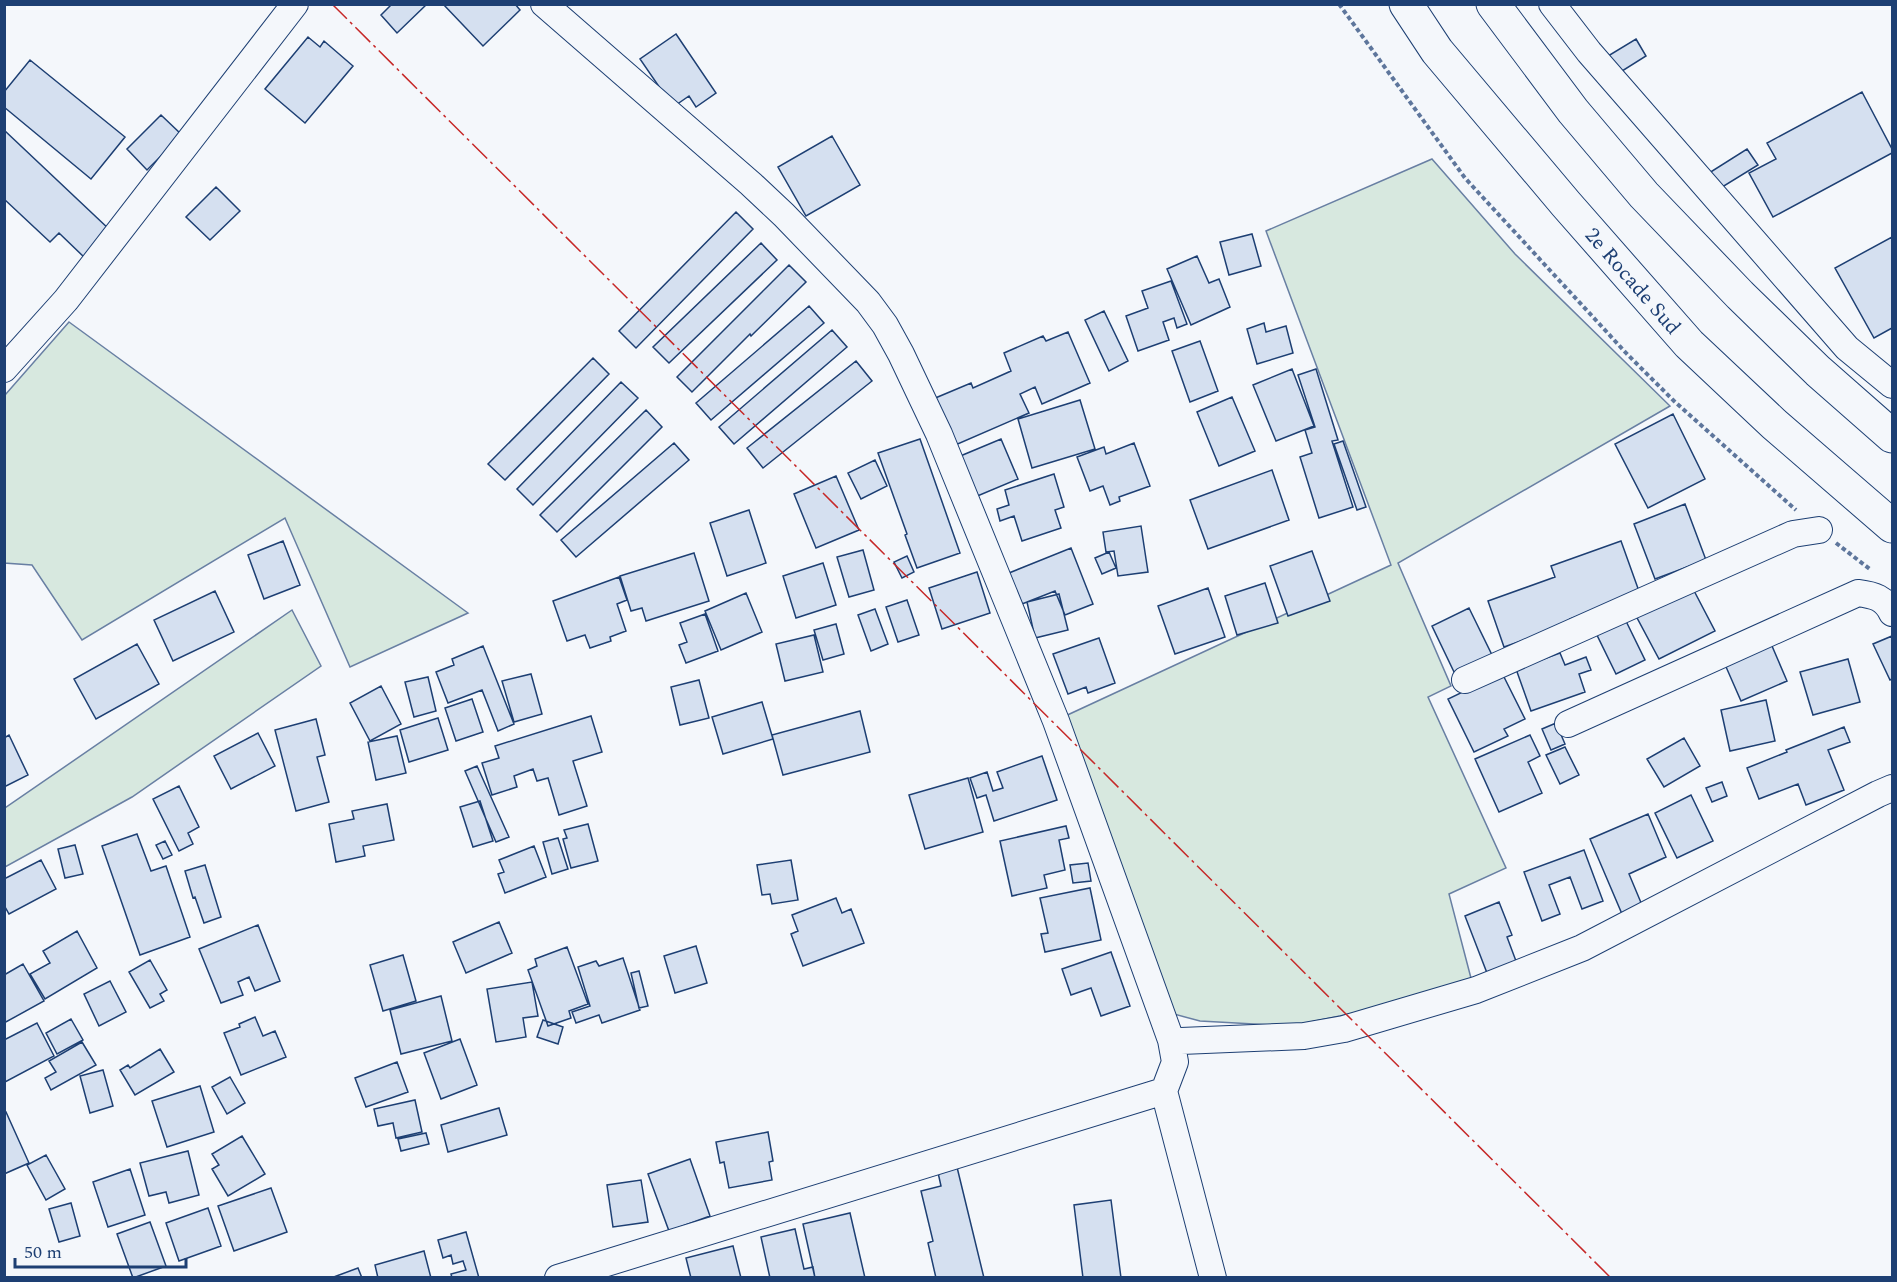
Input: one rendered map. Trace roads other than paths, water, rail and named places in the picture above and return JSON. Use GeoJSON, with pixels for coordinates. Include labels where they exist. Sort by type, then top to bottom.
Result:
{"type":"FeatureCollection","features":[{"type":"Feature","properties":{"kind":"highway","name":"2e Rocade Sud"},"geometry":{"type":"LineString","coordinates":[[1406,4],[1437,51],[1566,204],[1689,344],[1774,424],[1893,526]]}},
{"type":"Feature","properties":{"kind":"highway"},"geometry":{"type":"LineString","coordinates":[[1493,4],[1573,111],[1644,195],[1740,295],[1818,371],[1893,436]]}},
{"type":"Feature","properties":{"kind":"street"},"geometry":{"type":"LineString","coordinates":[[4,369],[66,300],[295,4]]}},
{"type":"Feature","properties":{"kind":"street"},"geometry":{"type":"LineString","coordinates":[[544,4],[767,200],[868,302],[885,325],[901,354],[939,434],[1052,710],[1171,1040],[1175,1062],[1164,1091],[1213,1278]]}},
{"type":"Feature","properties":{"kind":"street"},"geometry":{"type":"LineString","coordinates":[[1552,4],[1589,52],[1847,348],[1893,385]]}},
{"type":"Feature","properties":{"kind":"street"},"geometry":{"type":"LineString","coordinates":[[1466,680],[1793,534],[1819,530]]}},
{"type":"Feature","properties":{"kind":"street"},"geometry":{"type":"LineString","coordinates":[[1568,724],[1858,593],[1874,595],[1888,604],[1893,613]]}},
{"type":"Feature","properties":{"kind":"street"},"geometry":{"type":"LineString","coordinates":[[1171,1040],[1304,1036],[1344,1029],[1476,990],[1582,948],[1893,788]]}},
{"type":"Feature","properties":{"kind":"street"},"geometry":{"type":"LineString","coordinates":[[558,1278],[1164,1091]]}}]}
